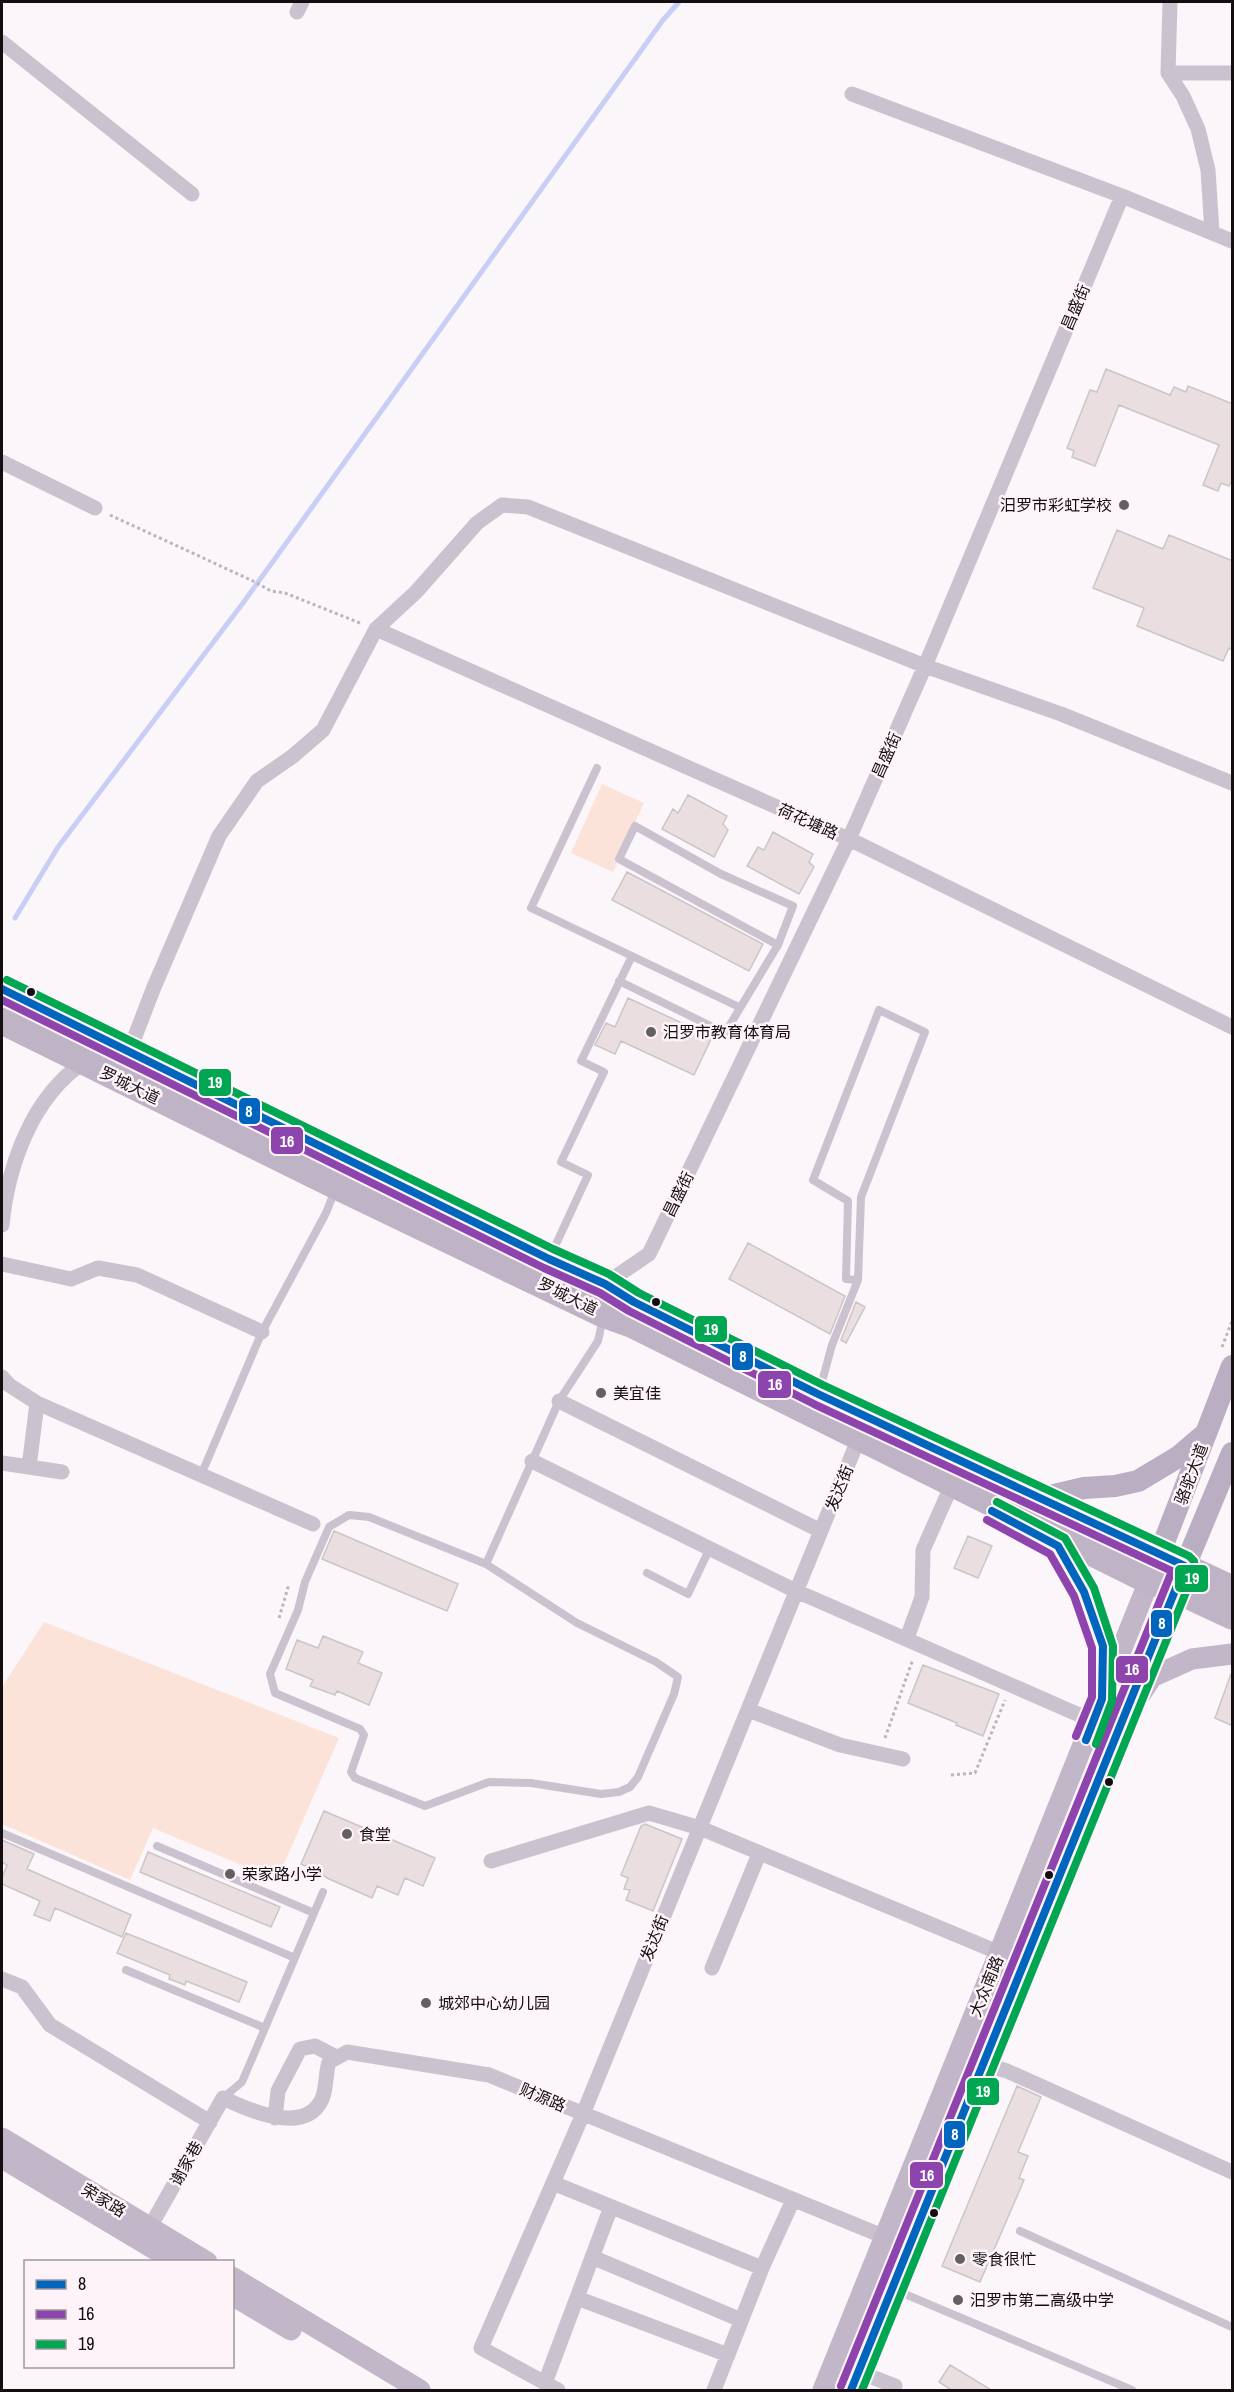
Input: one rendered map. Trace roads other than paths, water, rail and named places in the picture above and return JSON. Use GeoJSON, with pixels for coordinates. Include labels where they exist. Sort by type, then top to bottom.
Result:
{"type":"FeatureCollection","features":[{"type":"Feature","properties":{"kind":"highway","name":"罗城大道"},"geometry":{"type":"LineString","coordinates":[[2,988],[549,1259],[604,1284],[634,1302],[818,1394],[1159,1555],[1169,1579]]}},
{"type":"Feature","properties":{"kind":"highway","name":"罗城大道"},"geometry":{"type":"LineString","coordinates":[[2,1021],[336,1186],[603,1314],[631,1324],[832,1422],[1169,1579],[1233,1616]]}},
{"type":"Feature","properties":{"kind":"highway","name":"罗城大道"},"geometry":{"type":"LineString","coordinates":[[1169,1579],[1233,1589]]}},
{"type":"Feature","properties":{"kind":"main road","name":"骆驼大道"},"geometry":{"type":"LineString","coordinates":[[1159,1555],[1233,1366]]}},
{"type":"Feature","properties":{"kind":"main road"},"geometry":{"type":"LineString","coordinates":[[832,1422],[856,1445],[1059,1546],[1084,1592],[1103,1646],[1102,1700]]}},
{"type":"Feature","properties":{"kind":"main road"},"geometry":{"type":"LineString","coordinates":[[1041,1498],[1084,1488],[1138,1480],[1178,1456],[1206,1433]]}},
{"type":"Feature","properties":{"kind":"main road","name":"骆驼大道"},"geometry":{"type":"LineString","coordinates":[[1169,1579],[1233,1453]]}},
{"type":"Feature","properties":{"kind":"main road","name":"大众南路"},"geometry":{"type":"LineString","coordinates":[[823,2391],[1093,1721],[1102,1700],[1169,1579]]}},
{"type":"Feature","properties":{"kind":"main road","name":"大众南路"},"geometry":{"type":"LineString","coordinates":[[855,2381],[1127,1712],[1169,1579]]}},
{"type":"Feature","properties":{"kind":"main road"},"geometry":{"type":"LineString","coordinates":[[1127,1712],[1152,1677],[1192,1659],[1233,1654]]}},
{"type":"Feature","properties":{"kind":"main road","name":"荣家路"},"geometry":{"type":"LineString","coordinates":[[2,2138],[204,2260]]}},
{"type":"Feature","properties":{"kind":"main road","name":"荣家路"},"geometry":{"type":"LineString","coordinates":[[2,2158],[173,2260]]}},
{"type":"Feature","properties":{"kind":"main road"},"geometry":{"type":"LineString","coordinates":[[234,2278],[420,2391]]}},
{"type":"Feature","properties":{"kind":"main road"},"geometry":{"type":"LineString","coordinates":[[234,2296],[395,2391]]}},
{"type":"Feature","properties":{"kind":"street"},"geometry":{"type":"LineString","coordinates":[[1170,2],[1168,73],[1183,96],[1198,129],[1208,170],[1212,232]]}},
{"type":"Feature","properties":{"kind":"street"},"geometry":{"type":"LineString","coordinates":[[2,42],[192,194]]}},
{"type":"Feature","properties":{"kind":"street"},"geometry":{"type":"LineString","coordinates":[[1168,73],[1233,73]]}},
{"type":"Feature","properties":{"kind":"street"},"geometry":{"type":"LineString","coordinates":[[852,94],[1122,196],[1233,241]]}},
{"type":"Feature","properties":{"kind":"street","name":"昌盛街"},"geometry":{"type":"LineString","coordinates":[[604,1284],[649,1254],[849,839],[925,666],[1122,196]]}},
{"type":"Feature","properties":{"kind":"street"},"geometry":{"type":"LineString","coordinates":[[2,462],[95,508]]}},
{"type":"Feature","properties":{"kind":"street"},"geometry":{"type":"LineString","coordinates":[[129,1052],[153,987],[219,836],[258,781],[293,756],[323,730],[376,629],[416,592],[477,523],[502,504],[528,507],[925,666],[1061,714],[1233,783]]}},
{"type":"Feature","properties":{"kind":"street","name":"荷花塘路"},"geometry":{"type":"LineString","coordinates":[[376,629],[849,839],[1233,1028]]}},
{"type":"Feature","properties":{"kind":"street"},"geometry":{"type":"LineString","coordinates":[[2,1225],[4,1200],[20,1145],[57,1086],[70,1071],[84,1062]]}},
{"type":"Feature","properties":{"kind":"street"},"geometry":{"type":"LineString","coordinates":[[2,1264],[71,1279],[98,1268],[137,1275],[262,1332]]}},
{"type":"Feature","properties":{"kind":"street"},"geometry":{"type":"LineString","coordinates":[[2,1377],[9,1385],[37,1403],[313,1524]]}},
{"type":"Feature","properties":{"kind":"street"},"geometry":{"type":"LineString","coordinates":[[559,1401],[822,1531]]}},
{"type":"Feature","properties":{"kind":"street"},"geometry":{"type":"LineString","coordinates":[[28,1467],[37,1403]]}},
{"type":"Feature","properties":{"kind":"street","name":"发达街"},"geometry":{"type":"LineString","coordinates":[[558,2391],[482,2348],[583,2114],[856,1445]]}},
{"type":"Feature","properties":{"kind":"street"},"geometry":{"type":"LineString","coordinates":[[532,1461],[796,1591],[1093,1721]]}},
{"type":"Feature","properties":{"kind":"street"},"geometry":{"type":"LineString","coordinates":[[2,1463],[62,1472]]}},
{"type":"Feature","properties":{"kind":"street"},"geometry":{"type":"LineString","coordinates":[[913,1641],[922,1597],[923,1550],[950,1490]]}},
{"type":"Feature","properties":{"kind":"street"},"geometry":{"type":"LineString","coordinates":[[748,1710],[840,1745],[903,1759]]}},
{"type":"Feature","properties":{"kind":"street"},"geometry":{"type":"LineString","coordinates":[[492,1861],[649,1813],[700,1828],[1000,1953]]}},
{"type":"Feature","properties":{"kind":"street"},"geometry":{"type":"LineString","coordinates":[[712,1968],[759,1854]]}},
{"type":"Feature","properties":{"kind":"street"},"geometry":{"type":"LineString","coordinates":[[2,1979],[22,1987],[50,2025],[210,2121]]}},
{"type":"Feature","properties":{"kind":"street"},"geometry":{"type":"LineString","coordinates":[[223,2098],[248,2110],[275,2118],[290,2119],[310,2113],[322,2101],[329,2062],[336,2057],[315,2046],[300,2049],[278,2091],[275,2118]]}},
{"type":"Feature","properties":{"kind":"street","name":"财源路"},"geometry":{"type":"LineString","coordinates":[[336,2057],[347,2052],[489,2074],[885,2237]]}},
{"type":"Feature","properties":{"kind":"street"},"geometry":{"type":"LineString","coordinates":[[984,2064],[1007,2072],[1233,2172]]}},
{"type":"Feature","properties":{"kind":"street","name":"谢家巷"},"geometry":{"type":"LineString","coordinates":[[150,2227],[223,2098]]}},
{"type":"Feature","properties":{"kind":"street"},"geometry":{"type":"LineString","coordinates":[[553,2183],[762,2268]]}},
{"type":"Feature","properties":{"kind":"street"},"geometry":{"type":"LineString","coordinates":[[714,2391],[762,2268],[793,2200]]}},
{"type":"Feature","properties":{"kind":"street"},"geometry":{"type":"LineString","coordinates":[[545,2383],[611,2207]]}},
{"type":"Feature","properties":{"kind":"street"},"geometry":{"type":"LineString","coordinates":[[592,2257],[741,2320]]}},
{"type":"Feature","properties":{"kind":"street"},"geometry":{"type":"LineString","coordinates":[[577,2298],[728,2355]]}},
{"type":"Feature","properties":{"kind":"street"},"geometry":{"type":"LineString","coordinates":[[855,2381],[895,2386]]}},
{"type":"Feature","properties":{"kind":"lane"},"geometry":{"type":"LineString","coordinates":[[597,768],[531,908],[739,1007]]}},
{"type":"Feature","properties":{"kind":"lane"},"geometry":{"type":"LineString","coordinates":[[619,981],[725,1033],[778,945],[793,906],[721,874],[635,826],[619,859],[778,945]]}},
{"type":"Feature","properties":{"kind":"lane"},"geometry":{"type":"LineString","coordinates":[[549,1259],[588,1175],[561,1162],[604,1072],[581,1061],[632,956]]}},
{"type":"Feature","properties":{"kind":"lane"},"geometry":{"type":"LineString","coordinates":[[818,1394],[832,1345],[858,1280],[861,1197],[925,1032],[879,1010],[813,1180],[848,1201],[846,1279],[858,1280]]}},
{"type":"Feature","properties":{"kind":"lane"},"geometry":{"type":"LineString","coordinates":[[201,1475],[262,1332],[326,1213],[336,1186]]}},
{"type":"Feature","properties":{"kind":"lane"},"geometry":{"type":"LineString","coordinates":[[486,1564],[559,1401],[598,1341],[603,1314]]}},
{"type":"Feature","properties":{"kind":"lane"},"geometry":{"type":"LineString","coordinates":[[350,1515],[369,1517],[486,1564],[577,1623],[656,1662],[678,1677],[674,1694],[638,1777],[630,1787],[619,1792],[601,1794],[531,1783],[489,1782],[425,1806],[355,1778],[351,1772],[364,1736],[360,1729],[275,1693],[270,1674],[298,1610],[305,1582],[329,1527],[350,1515]]}},
{"type":"Feature","properties":{"kind":"lane"},"geometry":{"type":"LineString","coordinates":[[647,1573],[688,1594],[709,1550]]}},
{"type":"Feature","properties":{"kind":"lane"},"geometry":{"type":"LineString","coordinates":[[2,1833],[295,1958]]}},
{"type":"Feature","properties":{"kind":"lane"},"geometry":{"type":"LineString","coordinates":[[157,1846],[314,1913]]}},
{"type":"Feature","properties":{"kind":"lane"},"geometry":{"type":"LineString","coordinates":[[223,2098],[243,2082],[323,1892]]}},
{"type":"Feature","properties":{"kind":"lane"},"geometry":{"type":"LineString","coordinates":[[126,1970],[265,2028]]}},
{"type":"Feature","properties":{"kind":"lane"},"geometry":{"type":"LineString","coordinates":[[1020,2231],[1233,2327]]}},
{"type":"Feature","properties":{"kind":"lane"},"geometry":{"type":"LineString","coordinates":[[893,2289],[1132,2391]]}},
{"type":"Feature","properties":{"kind":"waterway"},"geometry":{"type":"LineString","coordinates":[[15,918],[58,847],[243,603],[663,20],[679,2]]}},
{"type":"Feature","properties":{"kind":"place","name":"汨罗市彩虹学校"},"geometry":{"type":"Point","coordinates":[1124,505]}},
{"type":"Feature","properties":{"kind":"place","name":"汨罗市教育体育局"},"geometry":{"type":"Point","coordinates":[651,1032]}},
{"type":"Feature","properties":{"kind":"place","name":"美宜佳"},"geometry":{"type":"Point","coordinates":[601,1393]}},
{"type":"Feature","properties":{"kind":"place","name":"食堂"},"geometry":{"type":"Point","coordinates":[347,1834]}},
{"type":"Feature","properties":{"kind":"place","name":"荣家路小学"},"geometry":{"type":"Point","coordinates":[230,1874]}},
{"type":"Feature","properties":{"kind":"place","name":"城郊中心幼儿园"},"geometry":{"type":"Point","coordinates":[426,2003]}},
{"type":"Feature","properties":{"kind":"place","name":"零食很忙"},"geometry":{"type":"Point","coordinates":[960,2259]}},
{"type":"Feature","properties":{"kind":"place","name":"汨罗市第二高级中学"},"geometry":{"type":"Point","coordinates":[958,2300]}}]}
